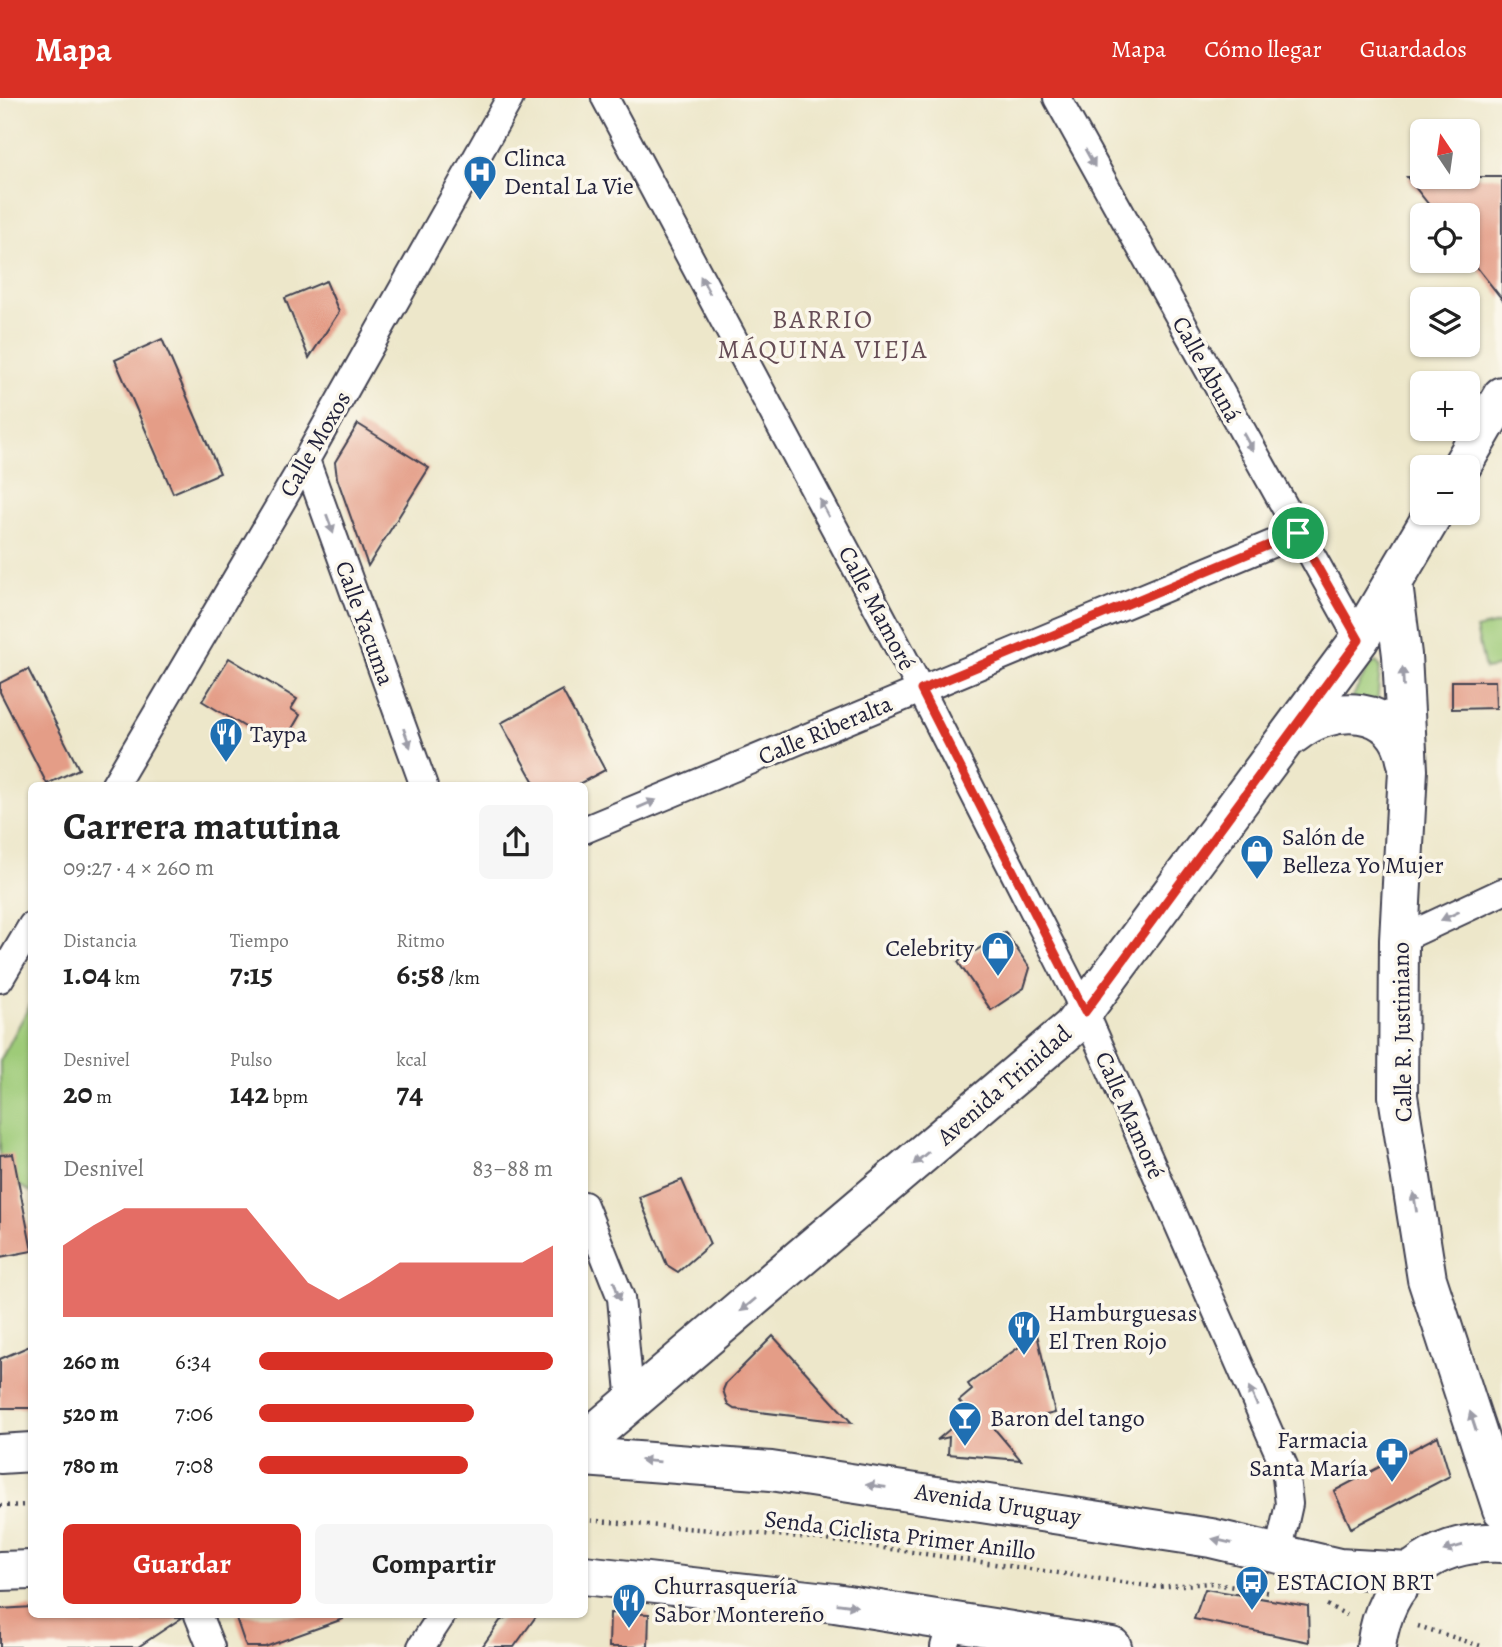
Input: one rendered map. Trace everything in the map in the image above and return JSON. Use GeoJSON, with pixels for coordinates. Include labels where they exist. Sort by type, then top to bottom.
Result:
{"type":"FeatureCollection","features":[{"type":"Feature","properties":{"kind":"main road"},"geometry":{"type":"LineString","coordinates":[[1469,455],[1499,409]]}},
{"type":"Feature","properties":{"kind":"main road","name":"Avenida Trinidad"},"geometry":{"type":"LineString","coordinates":[[588,1439],[1056,1044],[1085,1012],[1359,640],[1427,525]]}},
{"type":"Feature","properties":{"kind":"main road","name":"Calle R. Justiniano"},"geometry":{"type":"LineString","coordinates":[[1392,584],[1402,655],[1408,770],[1399,940],[1398,1096],[1427,1279],[1502,1509]]}},
{"type":"Feature","properties":{"kind":"main road"},"geometry":{"type":"LineString","coordinates":[[1287,740],[1320,717],[1338,712],[1367,715],[1381,720],[1399,737],[1408,770]]}},
{"type":"Feature","properties":{"kind":"main road"},"geometry":{"type":"LineString","coordinates":[[0,1454],[28,1452]]}},
{"type":"Feature","properties":{"kind":"main road","name":"Avenida Uruguay"},"geometry":{"type":"LineString","coordinates":[[588,1457],[784,1472],[1197,1536],[1339,1568],[1409,1572]]}},
{"type":"Feature","properties":{"kind":"main road"},"geometry":{"type":"LineString","coordinates":[[1376,1647],[1384,1612],[1392,1594],[1409,1572],[1440,1552],[1476,1542],[1502,1543]]}},
{"type":"Feature","properties":{"kind":"main road"},"geometry":{"type":"LineString","coordinates":[[0,1571],[28,1570]]}},
{"type":"Feature","properties":{"kind":"main road"},"geometry":{"type":"LineString","coordinates":[[588,1576],[948,1633],[1112,1647]]}},
{"type":"Feature","properties":{"kind":"street","name":"Calle Moxos"},"geometry":{"type":"LineString","coordinates":[[116,782],[306,460],[510,98]]}},
{"type":"Feature","properties":{"kind":"street","name":"Calle Mamoré"},"geometry":{"type":"LineString","coordinates":[[605,98],[921,690],[1085,1012],[1285,1468],[1289,1504],[1278,1554]]}},
{"type":"Feature","properties":{"kind":"street","name":"Calle Abuná"},"geometry":{"type":"LineString","coordinates":[[1057,98],[1359,640]]}},
{"type":"Feature","properties":{"kind":"street","name":"Calle Yacuma"},"geometry":{"type":"LineString","coordinates":[[306,460],[423,782]]}},
{"type":"Feature","properties":{"kind":"street","name":"Calle Riberalta"},"geometry":{"type":"LineString","coordinates":[[588,828],[1298,533]]}},
{"type":"Feature","properties":{"kind":"street"},"geometry":{"type":"LineString","coordinates":[[1399,940],[1502,892]]}},
{"type":"Feature","properties":{"kind":"street"},"geometry":{"type":"LineString","coordinates":[[0,979],[28,932]]}},
{"type":"Feature","properties":{"kind":"street"},"geometry":{"type":"LineString","coordinates":[[588,1215],[621,1298],[631,1403]]}},
{"type":"Feature","properties":{"kind":"street"},"geometry":{"type":"LineString","coordinates":[[199,1618],[211,1647]]}},
{"type":"Feature","properties":{"kind":"street"},"geometry":{"type":"LineString","coordinates":[[421,1647],[440,1618]]}},
{"type":"Feature","properties":{"kind":"path"},"geometry":{"type":"LineString","coordinates":[[0,1506],[28,1505]]}},
{"type":"Feature","properties":{"kind":"path","name":"Senda Ciclista Primer Anillo"},"geometry":{"type":"LineString","coordinates":[[588,1520],[813,1538],[1156,1587],[1210,1583]]}},
{"type":"Feature","properties":{"kind":"green space"},"geometry":{"type":"Polygon","coordinates":[[[1502,623],[1502,666],[1485,669],[1476,629],[1502,623]]]}},
{"type":"Feature","properties":{"kind":"green space"},"geometry":{"type":"Polygon","coordinates":[[[1376,662],[1380,666],[1377,707],[1351,700],[1369,666],[1376,662]]]}},
{"type":"Feature","properties":{"kind":"green space"},"geometry":{"type":"Polygon","coordinates":[[[28,1009],[28,1190],[0,1175],[0,1061],[28,1009]]]}},
{"type":"Feature","properties":{"kind":"building"},"geometry":{"type":"Polygon","coordinates":[[[1480,177],[1502,177],[1502,299],[1480,271],[1480,203],[1428,203],[1416,189],[1480,189],[1480,177]]]}},
{"type":"Feature","properties":{"kind":"building"},"geometry":{"type":"Polygon","coordinates":[[[326,281],[339,312],[309,358],[285,298],[326,281]]]}},
{"type":"Feature","properties":{"kind":"building"},"geometry":{"type":"Polygon","coordinates":[[[162,339],[220,473],[173,493],[115,360],[162,339]]]}},
{"type":"Feature","properties":{"kind":"building"},"geometry":{"type":"Polygon","coordinates":[[[358,424],[429,468],[368,566],[337,478],[335,462],[358,424]]]}},
{"type":"Feature","properties":{"kind":"building"},"geometry":{"type":"Polygon","coordinates":[[[229,658],[297,699],[291,709],[300,715],[286,739],[276,733],[270,742],[202,701],[229,658]]]}},
{"type":"Feature","properties":{"kind":"building"},"geometry":{"type":"Polygon","coordinates":[[[28,669],[79,769],[46,782],[0,692],[0,683],[28,669]]]}},
{"type":"Feature","properties":{"kind":"building"},"geometry":{"type":"Polygon","coordinates":[[[1452,681],[1495,681],[1496,708],[1452,709],[1452,681]]]}},
{"type":"Feature","properties":{"kind":"building"},"geometry":{"type":"Polygon","coordinates":[[[562,690],[605,770],[582,782],[534,782],[501,723],[562,690]]]}},
{"type":"Feature","properties":{"kind":"building","name":"Celebrity"},"geometry":{"type":"Polygon","coordinates":[[[1005,932],[1030,968],[1024,988],[991,1010],[958,962],[1005,932]]]}},
{"type":"Feature","properties":{"kind":"building"},"geometry":{"type":"Polygon","coordinates":[[[13,1154],[28,1231],[28,1252],[0,1257],[0,1155],[13,1154]]]}},
{"type":"Feature","properties":{"kind":"building"},"geometry":{"type":"Polygon","coordinates":[[[682,1180],[710,1244],[678,1272],[667,1265],[639,1197],[682,1180]]]}},
{"type":"Feature","properties":{"kind":"building"},"geometry":{"type":"Polygon","coordinates":[[[1037,1334],[1055,1413],[993,1427],[1021,1460],[948,1454],[949,1437],[937,1440],[969,1413],[959,1401],[972,1390],[968,1384],[1037,1334]]]}},
{"type":"Feature","properties":{"kind":"building"},"geometry":{"type":"Polygon","coordinates":[[[773,1336],[852,1423],[734,1409],[728,1405],[723,1390],[726,1383],[773,1336]]]}},
{"type":"Feature","properties":{"kind":"building"},"geometry":{"type":"Polygon","coordinates":[[[28,1347],[28,1408],[0,1408],[0,1359],[28,1347]]]}},
{"type":"Feature","properties":{"kind":"building","name":"Farmacia Santa María"},"geometry":{"type":"Polygon","coordinates":[[[1438,1436],[1450,1476],[1351,1528],[1334,1491],[1438,1436]]]}},
{"type":"Feature","properties":{"kind":"building","name":"ESTACION BRT"},"geometry":{"type":"Polygon","coordinates":[[[1205,1589],[1308,1606],[1309,1642],[1194,1619],[1205,1589]]]}},
{"type":"Feature","properties":{"kind":"building"},"geometry":{"type":"Polygon","coordinates":[[[28,1607],[28,1618],[182,1618],[138,1647],[0,1647],[0,1609],[28,1607]]]}},
{"type":"Feature","properties":{"kind":"building","name":"Churrasquería Sabor Montereño"},"geometry":{"type":"Polygon","coordinates":[[[610,1613],[649,1614],[648,1647],[609,1647],[610,1613]]]}},
{"type":"Feature","properties":{"kind":"building"},"geometry":{"type":"Polygon","coordinates":[[[236,1618],[343,1618],[265,1647],[246,1647],[236,1618]]]}},
{"type":"Feature","properties":{"kind":"building"},"geometry":{"type":"Polygon","coordinates":[[[505,1618],[535,1618],[514,1647],[482,1647],[505,1618]]]}},
{"type":"Feature","properties":{"kind":"place","name":"Clinca Dental La Vie"},"geometry":{"type":"Point","coordinates":[480,202]}},
{"type":"Feature","properties":{"kind":"place","name":"Taypa"},"geometry":{"type":"Point","coordinates":[226,764]}},
{"type":"Feature","properties":{"kind":"place","name":"Salón de Belleza Yo Mujer"},"geometry":{"type":"Point","coordinates":[1257,881]}},
{"type":"Feature","properties":{"kind":"place","name":"Celebrity"},"geometry":{"type":"Point","coordinates":[998,978]}},
{"type":"Feature","properties":{"kind":"place","name":"Hamburguesas El Tren Rojo"},"geometry":{"type":"Point","coordinates":[1024,1357]}},
{"type":"Feature","properties":{"kind":"place","name":"Baron del tango"},"geometry":{"type":"Point","coordinates":[965,1448]}},
{"type":"Feature","properties":{"kind":"place","name":"Farmacia Santa María"},"geometry":{"type":"Point","coordinates":[1392,1484]}},
{"type":"Feature","properties":{"kind":"place","name":"ESTACION BRT"},"geometry":{"type":"Point","coordinates":[1252,1612]}},
{"type":"Feature","properties":{"kind":"place","name":"Churrasquería Sabor Montereño"},"geometry":{"type":"Point","coordinates":[629,1630]}},
{"type":"Feature","properties":{"kind":"district","name":"BARRIO MÁQUINA VIEJA"},"geometry":{"type":"Point","coordinates":[823,334]}},
{"type":"Feature","properties":{"kind":"route"},"geometry":{"type":"LineString","coordinates":[[1298,533],[1359,640],[1085,1012],[921,690],[1298,533]]}}]}
